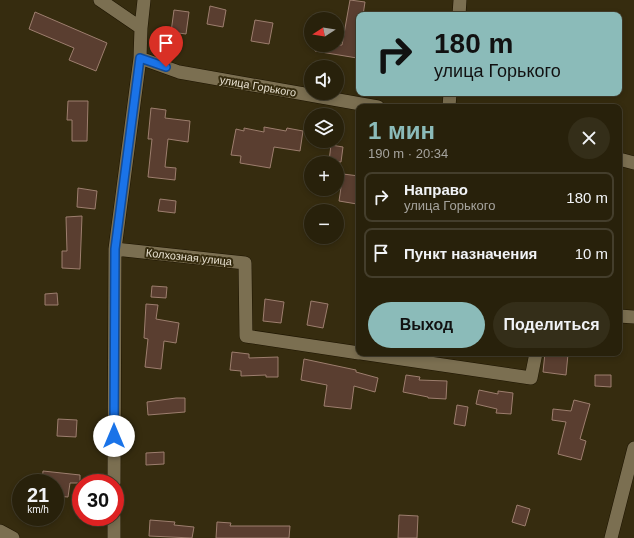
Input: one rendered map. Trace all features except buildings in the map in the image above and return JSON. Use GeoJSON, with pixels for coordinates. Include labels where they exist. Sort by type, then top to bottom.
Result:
{"type":"FeatureCollection","features":[{"type":"Feature","properties":{"kind":"street"},"geometry":{"type":"LineString","coordinates":[[100,0],[141,28]]}},
{"type":"Feature","properties":{"kind":"street"},"geometry":{"type":"LineString","coordinates":[[114,474],[115,249],[140,58],[144,0]]}},
{"type":"Feature","properties":{"kind":"street"},"geometry":{"type":"LineString","coordinates":[[459,12],[460,0]]}},
{"type":"Feature","properties":{"kind":"street","name":"улица Горького"},"geometry":{"type":"LineString","coordinates":[[140,58],[179,72],[361,104]]}},
{"type":"Feature","properties":{"kind":"street"},"geometry":{"type":"LineString","coordinates":[[622,160],[634,163]]}},
{"type":"Feature","properties":{"kind":"street","name":"Колхозная улица"},"geometry":{"type":"LineString","coordinates":[[115,249],[245,263],[246,336],[356,352]]}},
{"type":"Feature","properties":{"kind":"street"},"geometry":{"type":"LineString","coordinates":[[622,316],[634,317]]}},
{"type":"Feature","properties":{"kind":"street","name":"Колхозная улица"},"geometry":{"type":"LineString","coordinates":[[381,356],[531,378],[535,356]]}},
{"type":"Feature","properties":{"kind":"street"},"geometry":{"type":"LineString","coordinates":[[611,538],[634,448]]}},
{"type":"Feature","properties":{"kind":"street"},"geometry":{"type":"LineString","coordinates":[[114,526],[114,538]]}},
{"type":"Feature","properties":{"kind":"street"},"geometry":{"type":"LineString","coordinates":[[0,531],[13,538]]}},
{"type":"Feature","properties":{"kind":"route"},"geometry":{"type":"LineString","coordinates":[[114,436],[115,249],[140,58],[166,67]]}}]}
